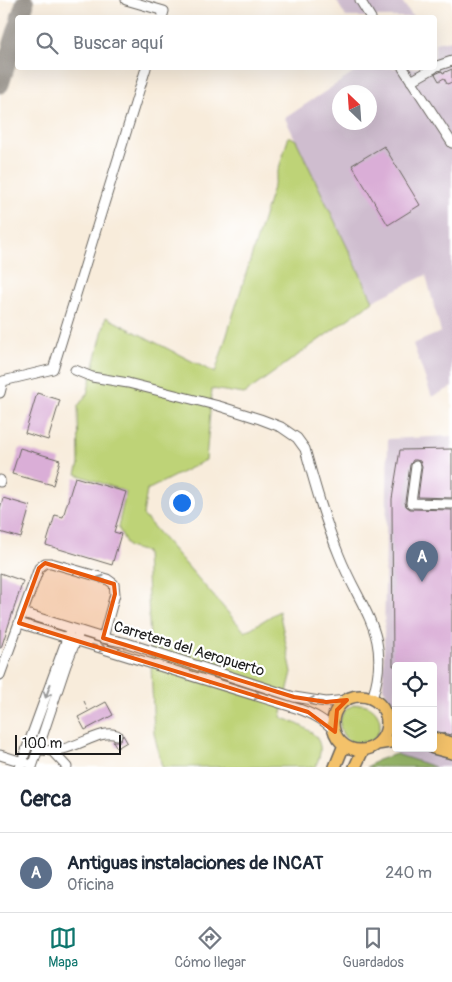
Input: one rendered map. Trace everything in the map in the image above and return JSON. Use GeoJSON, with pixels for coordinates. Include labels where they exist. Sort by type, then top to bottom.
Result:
{"type":"FeatureCollection","features":[{"type":"Feature","properties":{"kind":"main road"},"geometry":{"type":"LineString","coordinates":[[377,744],[386,731],[391,719],[383,709],[372,699],[364,697],[355,697],[341,704],[334,717],[335,732],[344,745],[355,750],[363,750],[377,744],[392,742]]}},
{"type":"Feature","properties":{"kind":"main road"},"geometry":{"type":"LineString","coordinates":[[437,739],[452,743]]}},
{"type":"Feature","properties":{"kind":"main road"},"geometry":{"type":"LineString","coordinates":[[335,767],[344,745]]}},
{"type":"Feature","properties":{"kind":"main road"},"geometry":{"type":"LineString","coordinates":[[437,749],[452,753]]}},
{"type":"Feature","properties":{"kind":"main road"},"geometry":{"type":"LineString","coordinates":[[355,767],[363,750]]}},
{"type":"Feature","properties":{"kind":"street"},"geometry":{"type":"LineString","coordinates":[[126,0],[164,11],[163,15]]}},
{"type":"Feature","properties":{"kind":"street"},"geometry":{"type":"LineString","coordinates":[[360,0],[369,15]]}},
{"type":"Feature","properties":{"kind":"street"},"geometry":{"type":"LineString","coordinates":[[437,66],[452,61]]}},
{"type":"Feature","properties":{"kind":"street"},"geometry":{"type":"LineString","coordinates":[[0,392],[4,381],[53,368],[145,70]]}},
{"type":"Feature","properties":{"kind":"street"},"geometry":{"type":"LineString","coordinates":[[404,70],[452,143]]}},
{"type":"Feature","properties":{"kind":"street"},"geometry":{"type":"LineString","coordinates":[[411,81],[429,70]]}},
{"type":"Feature","properties":{"kind":"street"},"geometry":{"type":"LineString","coordinates":[[75,370],[92,377],[128,383],[227,408],[281,427],[297,438],[305,449],[339,555],[352,586],[368,613],[375,630],[379,665],[372,699]]}},
{"type":"Feature","properties":{"kind":"street"},"geometry":{"type":"LineString","coordinates":[[416,466],[411,503],[452,504]]}},
{"type":"Feature","properties":{"kind":"street"},"geometry":{"type":"LineString","coordinates":[[0,675],[39,568],[45,562],[101,578],[114,584],[115,594],[103,638]]}},
{"type":"Feature","properties":{"kind":"street","name":"Carretera del Aeropuerto"},"geometry":{"type":"LineString","coordinates":[[23,613],[103,638],[127,643],[294,697],[326,702],[348,700]]}},
{"type":"Feature","properties":{"kind":"street","name":"Carretera del Aeropuerto"},"geometry":{"type":"LineString","coordinates":[[19,623],[308,712],[325,722],[335,732]]}},
{"type":"Feature","properties":{"kind":"street"},"geometry":{"type":"LineString","coordinates":[[0,755],[21,764],[33,766],[71,639],[70,628]]}},
{"type":"Feature","properties":{"kind":"street"},"geometry":{"type":"LineString","coordinates":[[21,764],[71,639],[80,631]]}},
{"type":"Feature","properties":{"kind":"street"},"geometry":{"type":"LineString","coordinates":[[39,749],[63,750],[107,733],[117,735]]}},
{"type":"Feature","properties":{"kind":"street"},"geometry":{"type":"LineString","coordinates":[[52,751],[67,767]]}},
{"type":"Feature","properties":{"kind":"path"},"geometry":{"type":"LineString","coordinates":[[84,702],[88,710]]}},
{"type":"Feature","properties":{"kind":"highlighted area"},"geometry":{"type":"Polygon","coordinates":[[[45,563],[114,584],[115,594],[103,638],[294,697],[326,702],[347,700],[337,710],[335,732],[308,712],[19,623],[39,568],[45,563]]]}},
{"type":"Feature","properties":{"kind":"shaded area"},"geometry":{"type":"Polygon","coordinates":[[[336,0],[401,0],[412,15],[345,15],[336,0]]]}},
{"type":"Feature","properties":{"kind":"shaded area"},"geometry":{"type":"Polygon","coordinates":[[[452,40],[452,387],[432,397],[413,344],[441,332],[426,275],[373,301],[285,118],[332,87],[332,130],[377,130],[377,85],[335,85],[358,70],[437,70],[437,43],[452,40]]]}},
{"type":"Feature","properties":{"kind":"shaded area"},"geometry":{"type":"Polygon","coordinates":[[[452,436],[452,767],[435,767],[396,754],[396,752],[437,752],[437,662],[392,662],[392,704],[383,688],[388,439],[452,436]]]}},
{"type":"Feature","properties":{"kind":"green space"},"geometry":{"type":"Polygon","coordinates":[[[289,136],[296,140],[373,301],[244,394],[212,389],[206,460],[147,490],[143,515],[245,632],[279,611],[292,672],[281,717],[313,734],[318,740],[320,747],[319,756],[315,767],[162,767],[154,733],[146,552],[128,547],[118,527],[126,492],[76,474],[79,464],[78,406],[87,394],[106,317],[215,373],[289,136]]]}},
{"type":"Feature","properties":{"kind":"green space"},"geometry":{"type":"Polygon","coordinates":[[[360,704],[374,710],[380,724],[374,738],[360,744],[346,738],[340,724],[346,710],[360,704]]]}},
{"type":"Feature","properties":{"kind":"green space"},"geometry":{"type":"Polygon","coordinates":[[[396,754],[435,767],[367,767],[378,760],[396,754]]]}},
{"type":"Feature","properties":{"kind":"building"},"geometry":{"type":"Polygon","coordinates":[[[452,69],[452,82],[447,84],[444,78],[439,81],[435,74],[442,71],[443,73],[452,69]]]}},
{"type":"Feature","properties":{"kind":"building"},"geometry":{"type":"Polygon","coordinates":[[[384,146],[420,205],[388,225],[352,165],[384,146]]]}},
{"type":"Feature","properties":{"kind":"building"},"geometry":{"type":"Polygon","coordinates":[[[37,393],[60,400],[48,440],[25,433],[37,393]]]}},
{"type":"Feature","properties":{"kind":"building"},"geometry":{"type":"Polygon","coordinates":[[[20,448],[60,460],[53,485],[12,474],[20,448]]]}},
{"type":"Feature","properties":{"kind":"building"},"geometry":{"type":"Polygon","coordinates":[[[452,449],[452,498],[418,497],[422,466],[420,461],[413,460],[410,465],[405,502],[406,506],[410,509],[452,510],[452,735],[437,732],[437,662],[393,662],[392,499],[400,450],[452,449]]]}},
{"type":"Feature","properties":{"kind":"building"},"geometry":{"type":"Polygon","coordinates":[[[75,477],[126,492],[114,532],[121,534],[112,565],[46,545],[55,515],[63,517],[75,477]]]}},
{"type":"Feature","properties":{"kind":"building"},"geometry":{"type":"Polygon","coordinates":[[[3,498],[30,506],[21,538],[0,532],[0,509],[3,498]]]}},
{"type":"Feature","properties":{"kind":"building"},"geometry":{"type":"Polygon","coordinates":[[[0,573],[23,581],[1,648],[0,648],[0,573]]]}},
{"type":"Feature","properties":{"kind":"building"},"geometry":{"type":"Polygon","coordinates":[[[106,702],[113,715],[85,730],[78,717],[106,702]]]}},
{"type":"Feature","properties":{"kind":"building"},"geometry":{"type":"Polygon","coordinates":[[[123,735],[127,742],[117,748],[113,741],[120,741],[123,735]]]}},
{"type":"Feature","properties":{"kind":"taxiway"},"geometry":{"type":"LineString","coordinates":[[21,15],[25,3]]}},
{"type":"Feature","properties":{"kind":"taxiway"},"geometry":{"type":"LineString","coordinates":[[0,84],[15,36]]}},
{"type":"Feature","properties":{"kind":"place","name":"Antiguas instalaciones de INCAT"},"geometry":{"type":"Point","coordinates":[422,582]}}]}
